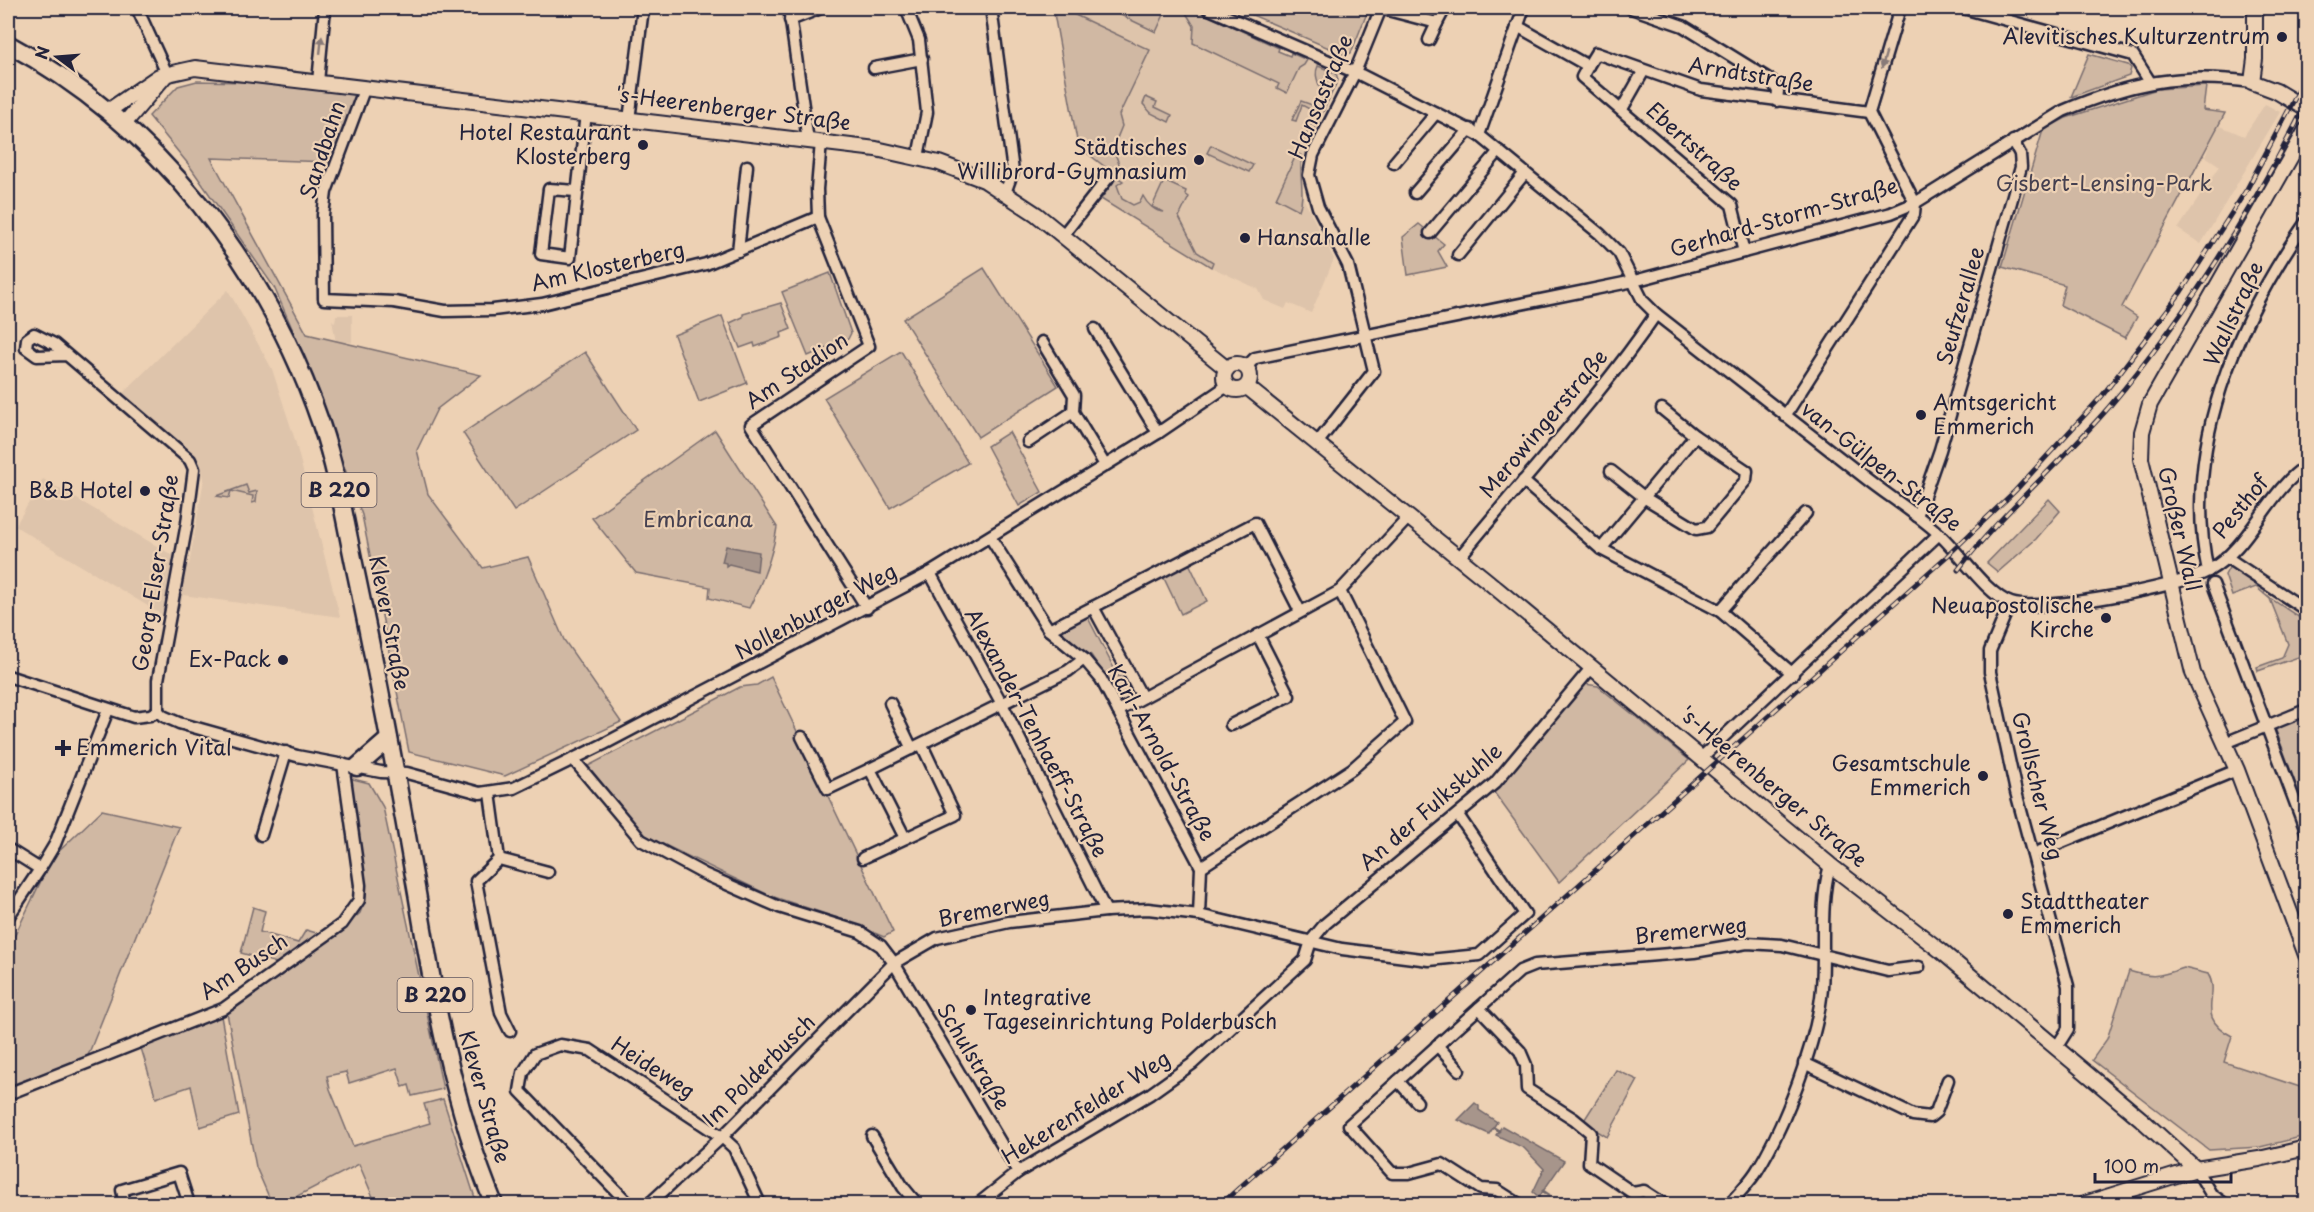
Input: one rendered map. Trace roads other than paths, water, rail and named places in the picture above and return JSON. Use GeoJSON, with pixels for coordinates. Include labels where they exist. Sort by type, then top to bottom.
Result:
{"type":"FeatureCollection","features":[{"type":"Feature","properties":{"kind":"main road","name":"B 220"},"geometry":{"type":"LineString","coordinates":[[8,44],[55,71],[108,111]]}},
{"type":"Feature","properties":{"kind":"main road","name":"Klever Straße"},"geometry":{"type":"LineString","coordinates":[[108,111],[165,162],[219,229],[263,298],[307,388],[322,426],[336,478],[396,771],[443,1035],[463,1114],[494,1204]]}},
{"type":"Feature","properties":{"kind":"main road"},"geometry":{"type":"LineString","coordinates":[[350,766],[389,739]]}},
{"type":"Feature","properties":{"kind":"street"},"geometry":{"type":"LineString","coordinates":[[124,124],[167,74],[137,8]]}},
{"type":"Feature","properties":{"kind":"street"},"geometry":{"type":"LineString","coordinates":[[318,82],[325,8]]}},
{"type":"Feature","properties":{"kind":"street"},"geometry":{"type":"LineString","coordinates":[[629,120],[643,8]]}},
{"type":"Feature","properties":{"kind":"street"},"geometry":{"type":"LineString","coordinates":[[789,8],[815,142],[818,217]]}},
{"type":"Feature","properties":{"kind":"street"},"geometry":{"type":"LineString","coordinates":[[790,20],[821,8]]}},
{"type":"Feature","properties":{"kind":"street"},"geometry":{"type":"LineString","coordinates":[[906,8],[919,40],[927,112],[918,157]]}},
{"type":"Feature","properties":{"kind":"street"},"geometry":{"type":"LineString","coordinates":[[991,8],[1013,171],[1005,193]]}},
{"type":"Feature","properties":{"kind":"street","name":"van-Gülpen-Straße"},"geometry":{"type":"LineString","coordinates":[[1207,8],[1355,72],[1474,132],[1600,234],[1619,254],[1643,301],[1656,314],[1917,516],[1939,534],[1991,589],[2010,603]]}},
{"type":"Feature","properties":{"kind":"street"},"geometry":{"type":"LineString","coordinates":[[1381,8],[1437,23]]}},
{"type":"Feature","properties":{"kind":"street","name":"Hansastraße"},"geometry":{"type":"LineString","coordinates":[[1367,337],[1348,265],[1318,207],[1309,175],[1313,155],[1355,72],[1381,8]]}},
{"type":"Feature","properties":{"kind":"street"},"geometry":{"type":"LineString","coordinates":[[1429,40],[1445,8]]}},
{"type":"Feature","properties":{"kind":"street"},"geometry":{"type":"LineString","coordinates":[[1415,193],[1474,132],[1524,8]]}},
{"type":"Feature","properties":{"kind":"street"},"geometry":{"type":"LineString","coordinates":[[1631,8],[1683,26],[1772,81],[1778,91],[1777,102]]}},
{"type":"Feature","properties":{"kind":"street"},"geometry":{"type":"LineString","coordinates":[[1785,416],[1914,213],[1915,202],[1869,112],[1899,8]]}},
{"type":"Feature","properties":{"kind":"street"},"geometry":{"type":"LineString","coordinates":[[1963,8],[2133,55],[2150,82]]}},
{"type":"Feature","properties":{"kind":"street"},"geometry":{"type":"LineString","coordinates":[[2252,82],[2255,59],[2255,8]]}},
{"type":"Feature","properties":{"kind":"street"},"geometry":{"type":"LineString","coordinates":[[1517,27],[1588,66]]}},
{"type":"Feature","properties":{"kind":"street","name":"Arndtstraße"},"geometry":{"type":"LineString","coordinates":[[1588,66],[1596,53],[1643,72],[1701,90],[1777,102],[1869,112]]}},
{"type":"Feature","properties":{"kind":"street"},"geometry":{"type":"LineString","coordinates":[[874,68],[922,59]]}},
{"type":"Feature","properties":{"kind":"street","name":"Ebertstraße"},"geometry":{"type":"LineString","coordinates":[[1588,66],[1582,77],[1622,109],[1732,206],[1744,252]]}},
{"type":"Feature","properties":{"kind":"street","name":"'s-Heerenberger Straße"},"geometry":{"type":"LineString","coordinates":[[108,111],[148,82],[167,74],[195,68],[586,113],[918,157],[966,173],[1005,193],[1063,235],[1227,369]]}},
{"type":"Feature","properties":{"kind":"street","name":"Ebertstraße"},"geometry":{"type":"LineString","coordinates":[[1622,109],[1643,72]]}},
{"type":"Feature","properties":{"kind":"street","name":"Gerhard-Storm-Straße"},"geometry":{"type":"LineString","coordinates":[[1246,367],[1255,358],[1634,281],[1891,213],[1915,202],[2063,111],[2088,100],[2150,82],[2206,76],[2252,82],[2276,91],[2307,109]]}},
{"type":"Feature","properties":{"kind":"street","name":"Sandbahn"},"geometry":{"type":"LineString","coordinates":[[324,299],[322,214],[326,192],[365,87]]}},
{"type":"Feature","properties":{"kind":"street"},"geometry":{"type":"LineString","coordinates":[[576,191],[549,189],[541,254],[570,258],[586,113]]}},
{"type":"Feature","properties":{"kind":"street"},"geometry":{"type":"LineString","coordinates":[[1394,163],[1437,113]]}},
{"type":"Feature","properties":{"kind":"street","name":"Großer Wall"},"geometry":{"type":"LineString","coordinates":[[2307,130],[2167,374],[2145,419],[2141,459],[2193,673],[2237,770],[2307,955]]}},
{"type":"Feature","properties":{"kind":"street","name":"Seufzerallee"},"geometry":{"type":"LineString","coordinates":[[1917,516],[1940,450],[2021,167],[2020,154],[2013,141]]}},
{"type":"Feature","properties":{"kind":"street"},"geometry":{"type":"LineString","coordinates":[[1430,233],[1499,151]]}},
{"type":"Feature","properties":{"kind":"street"},"geometry":{"type":"LineString","coordinates":[[738,251],[747,166]]}},
{"type":"Feature","properties":{"kind":"street"},"geometry":{"type":"LineString","coordinates":[[1458,255],[1525,173]]}},
{"type":"Feature","properties":{"kind":"street"},"geometry":{"type":"LineString","coordinates":[[1063,235],[1108,178]]}},
{"type":"Feature","properties":{"kind":"street","name":"Am Klosterberg"},"geometry":{"type":"LineString","coordinates":[[324,299],[394,302],[445,311],[493,310],[542,304],[706,264],[818,217]]}},
{"type":"Feature","properties":{"kind":"street","name":"Am Stadion"},"geometry":{"type":"LineString","coordinates":[[818,217],[869,346],[751,425],[867,608]]}},
{"type":"Feature","properties":{"kind":"street","name":"Wallstraße"},"geometry":{"type":"LineString","coordinates":[[2208,571],[2203,547],[2202,491],[2212,423],[2222,384],[2252,311],[2285,252],[2307,222]]}},
{"type":"Feature","properties":{"kind":"street","name":"Merowingerstraße"},"geometry":{"type":"LineString","coordinates":[[1459,558],[1590,405],[1656,314]]}},
{"type":"Feature","properties":{"kind":"street"},"geometry":{"type":"LineString","coordinates":[[1095,329],[1158,433]]}},
{"type":"Feature","properties":{"kind":"street"},"geometry":{"type":"LineString","coordinates":[[1318,442],[1374,371],[1367,337]]}},
{"type":"Feature","properties":{"kind":"street"},"geometry":{"type":"LineString","coordinates":[[1042,342],[1074,395],[1073,412],[1105,465]]}},
{"type":"Feature","properties":{"kind":"street","name":"Georg-Elser-Straße"},"geometry":{"type":"LineString","coordinates":[[67,355],[190,460],[194,468],[190,504],[158,680],[158,711]]}},
{"type":"Feature","properties":{"kind":"street"},"geometry":{"type":"LineString","coordinates":[[1238,364],[1246,367],[1251,377],[1247,387],[1240,391],[1227,386],[1224,377],[1227,369],[1238,364]]}},
{"type":"Feature","properties":{"kind":"street","name":"Nollenburger Weg"},"geometry":{"type":"LineString","coordinates":[[158,711],[163,716],[179,723],[285,752],[381,772],[396,771],[480,793],[513,788],[867,608],[930,573],[1158,433],[1227,386]]}},
{"type":"Feature","properties":{"kind":"street","name":"'s-Heerenberger Straße"},"geometry":{"type":"LineString","coordinates":[[1247,387],[1318,442],[1830,865],[1941,951],[2196,1169]]}},
{"type":"Feature","properties":{"kind":"street"},"geometry":{"type":"LineString","coordinates":[[1611,471],[1645,498],[1696,530],[1707,527],[1746,480],[1747,471],[1695,436],[1662,409]]}},
{"type":"Feature","properties":{"kind":"street"},"geometry":{"type":"LineString","coordinates":[[1028,441],[1073,412]]}},
{"type":"Feature","properties":{"kind":"street"},"geometry":{"type":"LineString","coordinates":[[1601,549],[1695,436]]}},
{"type":"Feature","properties":{"kind":"street","name":"Pesthof"},"geometry":{"type":"LineString","coordinates":[[2170,583],[2208,571],[2226,557],[2250,530],[2277,492],[2307,466]]}},
{"type":"Feature","properties":{"kind":"street"},"geometry":{"type":"LineString","coordinates":[[1523,481],[1601,549],[1720,611],[1792,674]]}},
{"type":"Feature","properties":{"kind":"street"},"geometry":{"type":"LineString","coordinates":[[1720,611],[1806,513]]}},
{"type":"Feature","properties":{"kind":"street"},"geometry":{"type":"LineString","coordinates":[[1118,711],[1340,591],[1409,517]]}},
{"type":"Feature","properties":{"kind":"street"},"geometry":{"type":"LineString","coordinates":[[1049,630],[1255,523],[1300,611]]}},
{"type":"Feature","properties":{"kind":"street"},"geometry":{"type":"LineString","coordinates":[[1702,757],[1939,534]]}},
{"type":"Feature","properties":{"kind":"street","name":"Karl-Arnold-Straße"},"geometry":{"type":"LineString","coordinates":[[990,537],[1049,630],[1083,659],[1101,679],[1201,867],[1199,915]]}},
{"type":"Feature","properties":{"kind":"street"},"geometry":{"type":"LineString","coordinates":[[2226,557],[2307,610]]}},
{"type":"Feature","properties":{"kind":"street","name":"Alexander-Tenhaeff-Straße"},"geometry":{"type":"LineString","coordinates":[[930,573],[1002,704],[1106,910]]}},
{"type":"Feature","properties":{"kind":"street"},"geometry":{"type":"LineString","coordinates":[[2010,603],[2043,604],[2098,598],[2170,583]]}},
{"type":"Feature","properties":{"kind":"street"},"geometry":{"type":"LineString","coordinates":[[2213,584],[2307,831]]}},
{"type":"Feature","properties":{"kind":"street"},"geometry":{"type":"LineString","coordinates":[[1201,867],[1352,769],[1405,722],[1340,591]]}},
{"type":"Feature","properties":{"kind":"street","name":"Grollscher Weg"},"geometry":{"type":"LineString","coordinates":[[2010,603],[1990,651],[1990,672],[2016,792],[2068,986],[2068,1029],[2056,1048]]}},
{"type":"Feature","properties":{"kind":"street","name":"Karl-Arnold-Straße"},"geometry":{"type":"LineString","coordinates":[[1093,607],[1142,697]]}},
{"type":"Feature","properties":{"kind":"street"},"geometry":{"type":"LineString","coordinates":[[1231,725],[1289,696],[1258,635]]}},
{"type":"Feature","properties":{"kind":"street"},"geometry":{"type":"LineString","coordinates":[[802,736],[828,789],[1068,671],[1083,659]]}},
{"type":"Feature","properties":{"kind":"street","name":"An der Fulkskuhle"},"geometry":{"type":"LineString","coordinates":[[1311,941],[1326,924],[1495,783],[1592,667]]}},
{"type":"Feature","properties":{"kind":"street"},"geometry":{"type":"LineString","coordinates":[[8,676],[134,717],[150,715],[158,711]]}},
{"type":"Feature","properties":{"kind":"street"},"geometry":{"type":"LineString","coordinates":[[863,858],[955,815],[890,703]]}},
{"type":"Feature","properties":{"kind":"street"},"geometry":{"type":"LineString","coordinates":[[8,917],[56,844],[108,710]]}},
{"type":"Feature","properties":{"kind":"street"},"geometry":{"type":"LineString","coordinates":[[2225,743],[2307,710]]}},
{"type":"Feature","properties":{"kind":"street"},"geometry":{"type":"LineString","coordinates":[[261,835],[285,752]]}},
{"type":"Feature","properties":{"kind":"street"},"geometry":{"type":"LineString","coordinates":[[573,759],[641,840],[704,873],[779,907],[860,933],[881,946],[894,963]]}},
{"type":"Feature","properties":{"kind":"street","name":"Am Busch"},"geometry":{"type":"LineString","coordinates":[[8,1094],[223,1010],[342,924],[359,900],[360,885],[350,766]]}},
{"type":"Feature","properties":{"kind":"street"},"geometry":{"type":"LineString","coordinates":[[870,769],[905,838]]}},
{"type":"Feature","properties":{"kind":"street"},"geometry":{"type":"LineString","coordinates":[[2033,854],[2237,770]]}},
{"type":"Feature","properties":{"kind":"street"},"geometry":{"type":"LineString","coordinates":[[490,793],[499,859]]}},
{"type":"Feature","properties":{"kind":"street","name":"Bremerweg"},"geometry":{"type":"LineString","coordinates":[[894,963],[937,938],[1009,922],[1106,910],[1149,909],[1199,915],[1341,949],[1429,960],[1479,955],[1526,914],[1458,815]]}},
{"type":"Feature","properties":{"kind":"street"},"geometry":{"type":"LineString","coordinates":[[8,849],[40,869]]}},
{"type":"Feature","properties":{"kind":"street"},"geometry":{"type":"LineString","coordinates":[[499,859],[548,872]]}},
{"type":"Feature","properties":{"kind":"street"},"geometry":{"type":"LineString","coordinates":[[499,859],[476,881],[501,1013],[510,1032]]}},
{"type":"Feature","properties":{"kind":"street"},"geometry":{"type":"LineString","coordinates":[[1730,1204],[1755,1173],[1769,1148],[1804,1064],[1820,1003],[1824,885],[1830,865]]}},
{"type":"Feature","properties":{"kind":"street","name":"Hekerenfelder Weg"},"geometry":{"type":"LineString","coordinates":[[978,1204],[1018,1172],[1150,1094],[1192,1064],[1305,960],[1311,941]]}},
{"type":"Feature","properties":{"kind":"street","name":"Bremerweg"},"geometry":{"type":"LineString","coordinates":[[1479,1008],[1520,971],[1535,965],[1694,952],[1747,943],[1782,945],[1888,971],[1919,967]]}},
{"type":"Feature","properties":{"kind":"street","name":"Im Polderbusch"},"geometry":{"type":"LineString","coordinates":[[649,1204],[722,1137],[894,963]]}},
{"type":"Feature","properties":{"kind":"street","name":"Schulstraße"},"geometry":{"type":"LineString","coordinates":[[894,963],[1018,1172]]}},
{"type":"Feature","properties":{"kind":"street"},"geometry":{"type":"LineString","coordinates":[[1519,1204],[1497,1191],[1481,1189],[1442,1164],[1409,1173],[1392,1173],[1349,1125],[1479,1008],[1520,1051],[1526,1065],[1527,1089],[1574,1119],[1591,1133],[1588,1163],[1633,1193],[1644,1191],[1664,1204]]}},
{"type":"Feature","properties":{"kind":"street","name":"Heideweg"},"geometry":{"type":"LineString","coordinates":[[629,1204],[520,1091],[523,1073],[535,1054],[560,1045],[590,1050],[722,1137],[734,1148],[760,1204]]}},
{"type":"Feature","properties":{"kind":"street"},"geometry":{"type":"LineString","coordinates":[[1437,1045],[1459,1070]]}},
{"type":"Feature","properties":{"kind":"street"},"geometry":{"type":"LineString","coordinates":[[1804,1064],[1913,1115],[1930,1117],[1936,1112],[1948,1080]]}},
{"type":"Feature","properties":{"kind":"street"},"geometry":{"type":"LineString","coordinates":[[1398,1081],[1417,1102]]}},
{"type":"Feature","properties":{"kind":"street"},"geometry":{"type":"LineString","coordinates":[[872,1136],[903,1187],[917,1204]]}},
{"type":"Feature","properties":{"kind":"street"},"geometry":{"type":"LineString","coordinates":[[2084,1204],[2196,1169],[2259,1159],[2307,1148]]}},
{"type":"Feature","properties":{"kind":"street"},"geometry":{"type":"LineString","coordinates":[[2196,1169],[2211,1194],[2225,1204]]}},
{"type":"Feature","properties":{"kind":"street"},"geometry":{"type":"LineString","coordinates":[[125,1204],[122,1190],[179,1173],[189,1204]]}},
{"type":"Feature","properties":{"kind":"street"},"geometry":{"type":"LineString","coordinates":[[1626,1204],[1633,1193]]}},
{"type":"Feature","properties":{"kind":"waterway"},"geometry":{"type":"LineString","coordinates":[[1494,1128],[1499,1131]]}},
{"type":"Feature","properties":{"kind":"waterway"},"geometry":{"type":"LineString","coordinates":[[1543,1191],[1549,1195]]}},
{"type":"Feature","properties":{"kind":"railway"},"geometry":{"type":"LineString","coordinates":[[1221,1204],[1947,556],[2015,491],[2102,396],[2181,292],[2247,189],[2306,77]]}},
{"type":"Feature","properties":{"kind":"railway"},"geometry":{"type":"LineString","coordinates":[[1958,570],[1993,528],[2109,407],[2165,336],[2192,299],[2240,223],[2306,104]]}},
{"type":"Feature","properties":{"kind":"place","name":"Alevitisches Kulturzentrum"},"geometry":{"type":"Point","coordinates":[2282,37]}},
{"type":"Feature","properties":{"kind":"place","name":"Hotel Restaurant Klosterberg"},"geometry":{"type":"Point","coordinates":[643,145]}},
{"type":"Feature","properties":{"kind":"place","name":"Städtisches Willibrord-Gymnasium"},"geometry":{"type":"Point","coordinates":[1199,160]}},
{"type":"Feature","properties":{"kind":"place","name":"Hansahalle"},"geometry":{"type":"Point","coordinates":[1245,238]}},
{"type":"Feature","properties":{"kind":"place","name":"Amtsgericht Emmerich"},"geometry":{"type":"Point","coordinates":[1921,415]}},
{"type":"Feature","properties":{"kind":"place","name":"B&B Hotel"},"geometry":{"type":"Point","coordinates":[145,491]}},
{"type":"Feature","properties":{"kind":"place","name":"Neuapostolische Kirche"},"geometry":{"type":"Point","coordinates":[2106,618]}},
{"type":"Feature","properties":{"kind":"place","name":"Ex-Pack"},"geometry":{"type":"Point","coordinates":[283,660]}},
{"type":"Feature","properties":{"kind":"place","name":"Emmerich Vital"},"geometry":{"type":"Point","coordinates":[63,748]}},
{"type":"Feature","properties":{"kind":"place","name":"Gesamtschule Emmerich"},"geometry":{"type":"Point","coordinates":[1983,776]}},
{"type":"Feature","properties":{"kind":"place","name":"Stadttheater Emmerich"},"geometry":{"type":"Point","coordinates":[2008,914]}},
{"type":"Feature","properties":{"kind":"place","name":"Integrative Tageseinrichtung Polderbusch"},"geometry":{"type":"Point","coordinates":[971,1010]}},
{"type":"Feature","properties":{"kind":"park label","name":"Gisbert-Lensing-Park"},"geometry":{"type":"Point","coordinates":[2104,184]}},
{"type":"Feature","properties":{"kind":"park label","name":"Embricana"},"geometry":{"type":"Point","coordinates":[698,520]}}]}
